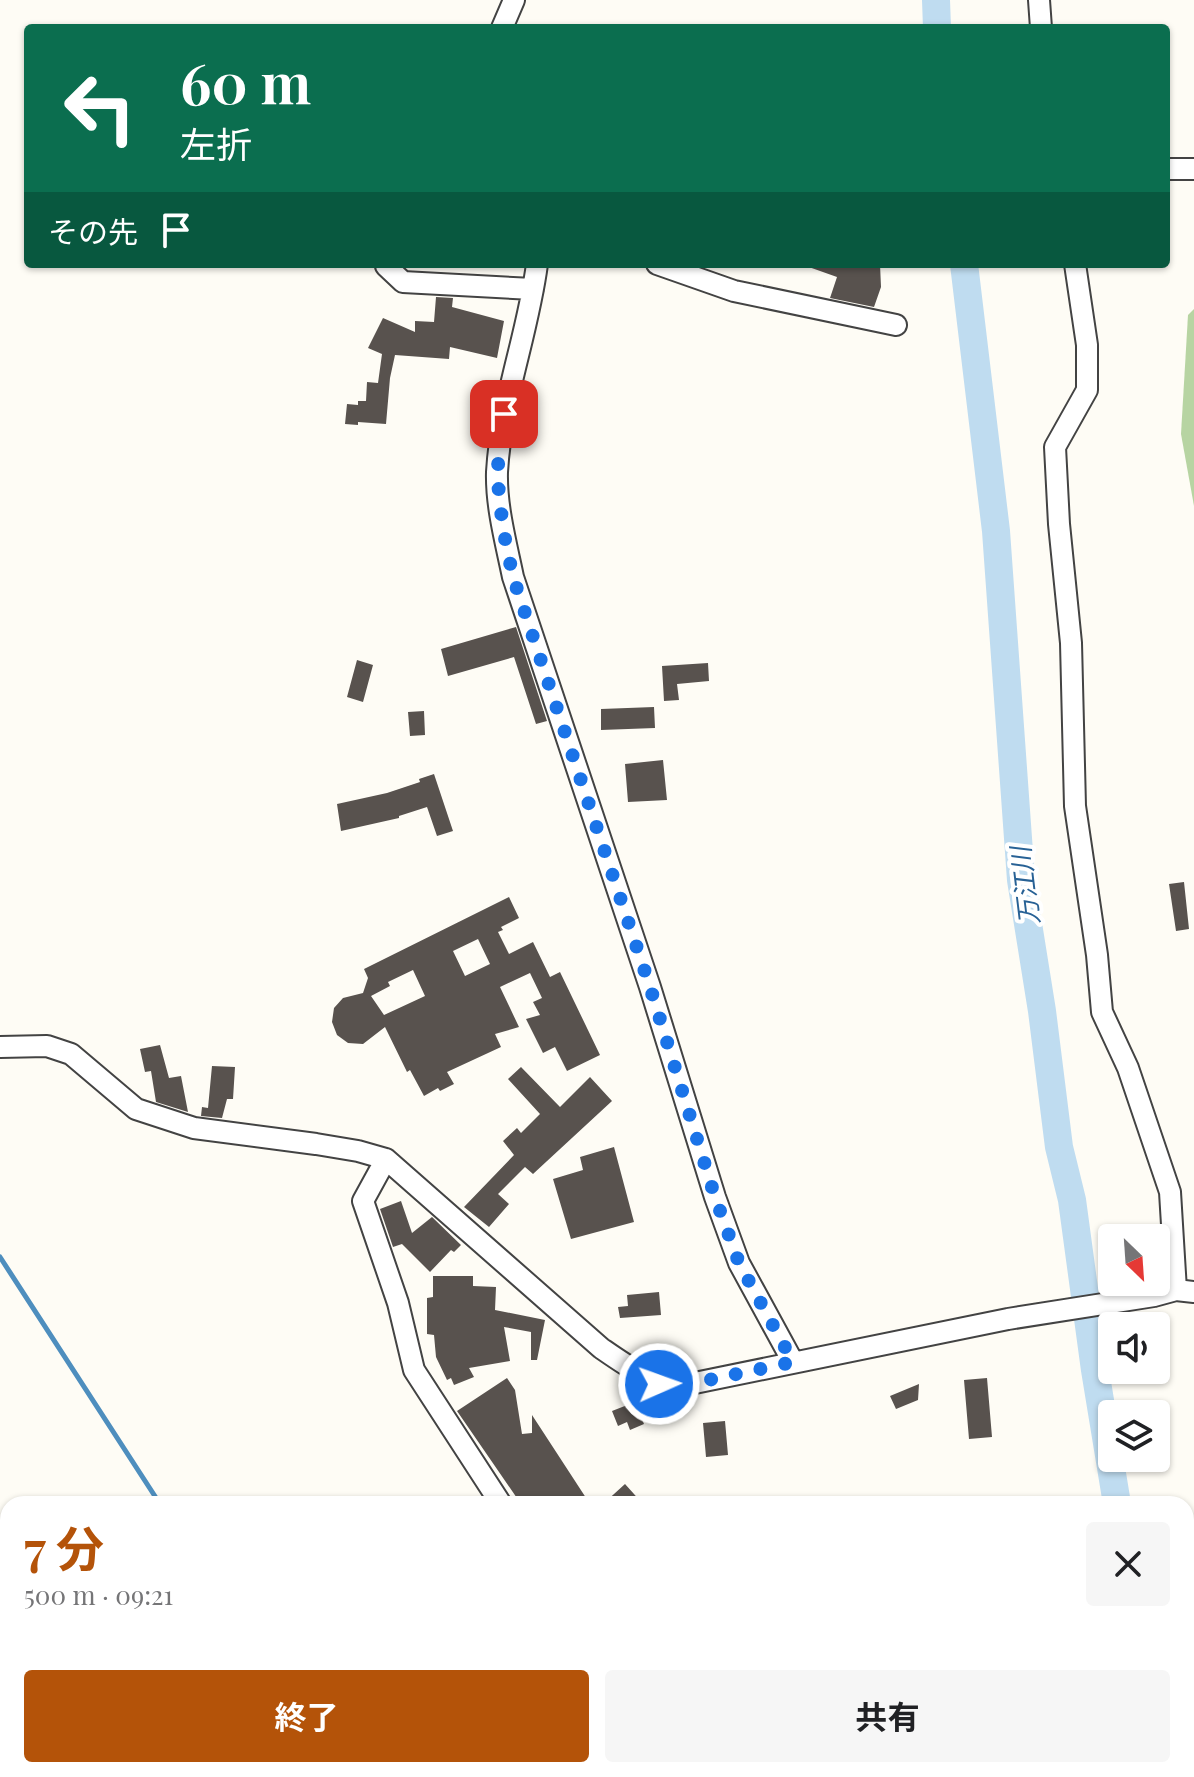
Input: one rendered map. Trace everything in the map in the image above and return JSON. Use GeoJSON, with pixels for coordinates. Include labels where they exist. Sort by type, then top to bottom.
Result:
{"type":"FeatureCollection","features":[{"type":"Feature","properties":{"kind":"street"},"geometry":{"type":"LineString","coordinates":[[504,24],[514,0]]}},
{"type":"Feature","properties":{"kind":"street"},"geometry":{"type":"LineString","coordinates":[[1039,0],[1041,24]]}},
{"type":"Feature","properties":{"kind":"street"},"geometry":{"type":"LineString","coordinates":[[1170,169],[1194,169]]}},
{"type":"Feature","properties":{"kind":"street"},"geometry":{"type":"LineString","coordinates":[[388,268],[403,282],[533,289]]}},
{"type":"Feature","properties":{"kind":"street"},"geometry":{"type":"LineString","coordinates":[[536,268],[504,414],[497,474],[503,529],[513,577],[650,987],[715,1197],[739,1263],[793,1362]]}},
{"type":"Feature","properties":{"kind":"street"},"geometry":{"type":"LineString","coordinates":[[668,268],[734,291],[896,325]]}},
{"type":"Feature","properties":{"kind":"street"},"geometry":{"type":"LineString","coordinates":[[0,1047],[47,1046],[71,1054],[136,1109],[172,1122],[194,1128],[358,1151],[386,1159],[601,1348],[630,1369],[659,1384],[680,1386],[1008,1319],[1185,1291],[1170,1192],[1128,1068],[1102,1012],[1097,955],[1075,806],[1071,643],[1055,447],[1087,390],[1087,345],[1076,268]]}},
{"type":"Feature","properties":{"kind":"street"},"geometry":{"type":"LineString","coordinates":[[386,1159],[363,1201],[398,1303],[414,1370],[496,1496]]}},
{"type":"Feature","properties":{"kind":"green space"},"geometry":{"type":"Polygon","coordinates":[[[1194,309],[1194,506],[1181,434],[1188,315],[1194,309]]]}},
{"type":"Feature","properties":{"kind":"building"},"geometry":{"type":"Polygon","coordinates":[[[812,268],[880,268],[881,287],[874,307],[830,298],[837,277],[812,268]]]}},
{"type":"Feature","properties":{"kind":"building"},"geometry":{"type":"Polygon","coordinates":[[[436,297],[453,298],[452,307],[504,321],[497,358],[450,347],[449,359],[395,355],[386,424],[345,424],[347,404],[358,405],[358,401],[366,401],[367,382],[378,383],[382,354],[368,348],[383,318],[415,332],[415,321],[434,322],[436,297]]]}},
{"type":"Feature","properties":{"kind":"building"},"geometry":{"type":"Polygon","coordinates":[[[516,627],[547,721],[536,724],[514,657],[448,676],[441,649],[516,627]]]}},
{"type":"Feature","properties":{"kind":"building"},"geometry":{"type":"Polygon","coordinates":[[[357,660],[373,665],[363,702],[347,697],[357,660]]]}},
{"type":"Feature","properties":{"kind":"building"},"geometry":{"type":"Polygon","coordinates":[[[708,663],[709,681],[677,684],[679,700],[664,701],[662,666],[708,663]]]}},
{"type":"Feature","properties":{"kind":"building"},"geometry":{"type":"Polygon","coordinates":[[[654,707],[655,728],[601,730],[601,709],[654,707]]]}},
{"type":"Feature","properties":{"kind":"building"},"geometry":{"type":"Polygon","coordinates":[[[424,711],[425,735],[410,736],[408,712],[424,711]]]}},
{"type":"Feature","properties":{"kind":"building"},"geometry":{"type":"Polygon","coordinates":[[[663,760],[667,800],[628,802],[625,764],[663,760]]]}},
{"type":"Feature","properties":{"kind":"building"},"geometry":{"type":"Polygon","coordinates":[[[434,774],[453,831],[437,836],[427,807],[399,818],[341,831],[337,804],[387,793],[434,774]]]}},
{"type":"Feature","properties":{"kind":"building"},"geometry":{"type":"Polygon","coordinates":[[[1184,882],[1189,929],[1176,931],[1169,884],[1184,882]]]}},
{"type":"Feature","properties":{"kind":"building"},"geometry":{"type":"Polygon","coordinates":[[[509,897],[519,918],[501,927],[503,930],[498,932],[509,954],[533,942],[550,977],[560,972],[600,1055],[567,1071],[555,1047],[543,1053],[526,1019],[540,1015],[533,1002],[542,998],[530,973],[500,987],[519,1027],[495,1034],[501,1047],[447,1072],[454,1084],[424,1096],[410,1070],[407,1072],[385,1027],[363,1044],[348,1043],[337,1035],[332,1022],[334,1008],[343,998],[363,993],[368,978],[364,969],[509,897]],[[478,939],[453,951],[465,976],[490,964],[478,939]],[[413,970],[388,982],[390,986],[371,996],[384,1015],[425,996],[413,970]]]}},
{"type":"Feature","properties":{"kind":"building"},"geometry":{"type":"Polygon","coordinates":[[[160,1045],[169,1078],[181,1076],[188,1112],[156,1102],[151,1071],[145,1072],[140,1049],[160,1045]]]}},
{"type":"Feature","properties":{"kind":"building"},"geometry":{"type":"Polygon","coordinates":[[[212,1066],[235,1067],[233,1099],[227,1099],[222,1118],[201,1116],[202,1107],[208,1108],[212,1066]]]}},
{"type":"Feature","properties":{"kind":"building"},"geometry":{"type":"Polygon","coordinates":[[[521,1067],[560,1107],[590,1077],[612,1101],[533,1174],[525,1167],[498,1194],[509,1204],[489,1227],[464,1207],[514,1155],[503,1141],[517,1128],[521,1133],[540,1114],[508,1079],[521,1067]]]}},
{"type":"Feature","properties":{"kind":"building"},"geometry":{"type":"Polygon","coordinates":[[[614,1147],[634,1222],[571,1239],[553,1179],[583,1170],[580,1157],[614,1147]]]}},
{"type":"Feature","properties":{"kind":"building"},"geometry":{"type":"Polygon","coordinates":[[[401,1201],[412,1233],[432,1217],[461,1245],[454,1252],[451,1250],[430,1272],[402,1244],[393,1247],[380,1209],[401,1201]]]}},
{"type":"Feature","properties":{"kind":"building"},"geometry":{"type":"Polygon","coordinates":[[[433,1276],[473,1276],[473,1286],[496,1287],[495,1310],[545,1320],[537,1360],[531,1360],[531,1332],[504,1327],[510,1361],[469,1368],[474,1377],[454,1385],[451,1378],[447,1380],[436,1357],[434,1335],[427,1334],[427,1298],[433,1297],[433,1276]]]}},
{"type":"Feature","properties":{"kind":"building"},"geometry":{"type":"Polygon","coordinates":[[[659,1292],[661,1315],[620,1318],[618,1307],[628,1306],[627,1295],[659,1292]]]}},
{"type":"Feature","properties":{"kind":"building"},"geometry":{"type":"Polygon","coordinates":[[[507,1378],[515,1390],[522,1434],[532,1433],[532,1415],[585,1496],[515,1496],[457,1411],[507,1378]]]}},
{"type":"Feature","properties":{"kind":"building"},"geometry":{"type":"Polygon","coordinates":[[[987,1378],[992,1437],[969,1439],[964,1380],[987,1378]]]}},
{"type":"Feature","properties":{"kind":"building"},"geometry":{"type":"Polygon","coordinates":[[[919,1384],[918,1400],[896,1409],[890,1396],[919,1384]]]}},
{"type":"Feature","properties":{"kind":"building"},"geometry":{"type":"Polygon","coordinates":[[[635,1402],[644,1424],[630,1430],[627,1422],[618,1426],[612,1411],[635,1402]]]}},
{"type":"Feature","properties":{"kind":"building"},"geometry":{"type":"Polygon","coordinates":[[[725,1421],[728,1455],[706,1457],[703,1423],[725,1421]]]}},
{"type":"Feature","properties":{"kind":"building"},"geometry":{"type":"Polygon","coordinates":[[[625,1484],[636,1496],[612,1496],[625,1484]]]}},
{"type":"Feature","properties":{"kind":"waterway","name":"万江川"},"geometry":{"type":"LineString","coordinates":[[936,0],[937,24]]}},
{"type":"Feature","properties":{"kind":"waterway","name":"万江川"},"geometry":{"type":"LineString","coordinates":[[964,268],[996,531],[1021,880],[1059,1147],[1072,1200],[1116,1496]]}},
{"type":"Feature","properties":{"kind":"waterway"},"geometry":{"type":"LineString","coordinates":[[0,1257],[155,1496]]}},
{"type":"Feature","properties":{"kind":"route"},"geometry":{"type":"LineString","coordinates":[[504,414],[497,474],[503,529],[513,577],[650,987],[715,1197],[739,1263],[793,1362],[680,1386],[659,1384]]}}]}
